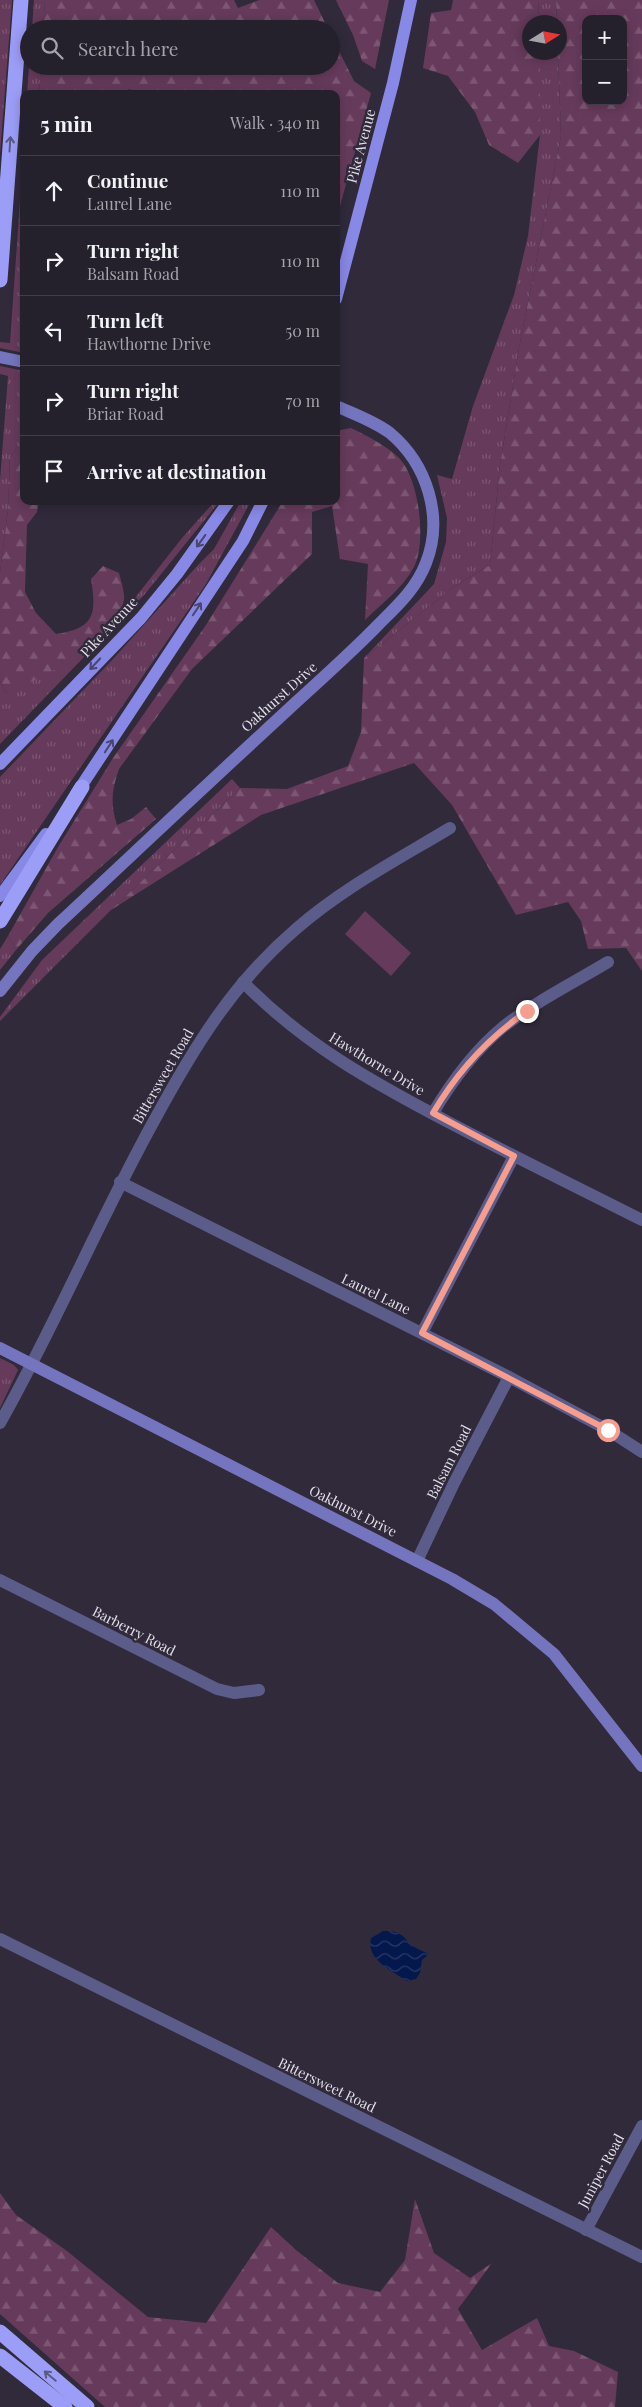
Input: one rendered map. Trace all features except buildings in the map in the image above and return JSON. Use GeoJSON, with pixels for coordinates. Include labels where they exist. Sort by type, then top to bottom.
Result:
{"type":"FeatureCollection","features":[{"type":"Feature","properties":{"kind":"highway"},"geometry":{"type":"LineString","coordinates":[[0,280],[21,0]]}},
{"type":"Feature","properties":{"kind":"highway"},"geometry":{"type":"LineString","coordinates":[[0,921],[82,787]]}},
{"type":"Feature","properties":{"kind":"highway"},"geometry":{"type":"LineString","coordinates":[[0,2332],[87,2407]]}},
{"type":"Feature","properties":{"kind":"highway"},"geometry":{"type":"LineString","coordinates":[[0,2356],[65,2407]]}},
{"type":"Feature","properties":{"kind":"main road","name":"Pike Avenue"},"geometry":{"type":"LineString","coordinates":[[340,283],[393,83],[411,0]]}},
{"type":"Feature","properties":{"kind":"main road","name":"Pike Avenue"},"geometry":{"type":"LineString","coordinates":[[0,764],[140,618],[177,574],[226,505]]}},
{"type":"Feature","properties":{"kind":"main road"},"geometry":{"type":"LineString","coordinates":[[0,896],[82,787],[243,541],[261,505]]}},
{"type":"Feature","properties":{"kind":"street"},"geometry":{"type":"LineString","coordinates":[[0,357],[20,361]]}},
{"type":"Feature","properties":{"kind":"street","name":"Oakhurst Drive"},"geometry":{"type":"LineString","coordinates":[[0,991],[32,951],[58,924],[360,644],[410,593],[419,579],[432,542],[433,522],[427,487],[419,469],[404,447],[389,433],[369,420],[340,408]]}},
{"type":"Feature","properties":{"kind":"street","name":"Bittersweet Road"},"geometry":{"type":"LineString","coordinates":[[0,1423],[32,1364],[120,1182],[193,1051],[224,1004],[295,929],[324,906],[354,884],[450,828]]}},
{"type":"Feature","properties":{"kind":"street"},"geometry":{"type":"LineString","coordinates":[[433,1113],[462,1070],[503,1027],[608,962]]}},
{"type":"Feature","properties":{"kind":"street","name":"Hawthorne Drive"},"geometry":{"type":"LineString","coordinates":[[243,982],[282,1019],[341,1063],[514,1156],[642,1220]]}},
{"type":"Feature","properties":{"kind":"street"},"geometry":{"type":"LineString","coordinates":[[422,1333],[514,1156]]}},
{"type":"Feature","properties":{"kind":"street","name":"Laurel Lane"},"geometry":{"type":"LineString","coordinates":[[120,1182],[422,1333],[608,1430],[642,1452]]}},
{"type":"Feature","properties":{"kind":"street","name":"Oakhurst Drive"},"geometry":{"type":"LineString","coordinates":[[0,1348],[472,1589],[494,1604],[554,1654],[642,1766]]}},
{"type":"Feature","properties":{"kind":"street","name":"Balsam Road"},"geometry":{"type":"LineString","coordinates":[[417,1561],[454,1483],[509,1378]]}},
{"type":"Feature","properties":{"kind":"street","name":"Barberry Road"},"geometry":{"type":"LineString","coordinates":[[0,1580],[217,1689],[234,1693],[259,1690]]}},
{"type":"Feature","properties":{"kind":"street","name":"Bittersweet Road"},"geometry":{"type":"LineString","coordinates":[[0,1939],[642,2257]]}},
{"type":"Feature","properties":{"kind":"street","name":"Juniper Road"},"geometry":{"type":"LineString","coordinates":[[586,2230],[642,2126]]}},
{"type":"Feature","properties":{"kind":"green space"},"geometry":{"type":"Polygon","coordinates":[[[0,0],[12,0],[0,154],[0,0]]]}},
{"type":"Feature","properties":{"kind":"green space"},"geometry":{"type":"Polygon","coordinates":[[[34,0],[45,0],[44,20],[33,20],[34,0]]]}},
{"type":"Feature","properties":{"kind":"green space"},"geometry":{"type":"Polygon","coordinates":[[[45,0],[234,0],[238,8],[259,0],[314,0],[324,20],[44,20],[45,0]]]}},
{"type":"Feature","properties":{"kind":"green space"},"geometry":{"type":"Polygon","coordinates":[[[336,0],[389,0],[375,69],[362,61],[353,35],[336,0]]]}},
{"type":"Feature","properties":{"kind":"green space"},"geometry":{"type":"Polygon","coordinates":[[[453,0],[538,0],[539,15],[522,15],[522,60],[540,60],[540,135],[518,163],[489,145],[475,112],[448,76],[423,68],[431,13],[451,10],[453,0]]]}},
{"type":"Feature","properties":{"kind":"green space"},"geometry":{"type":"Polygon","coordinates":[[[538,0],[556,0],[557,15],[539,15],[538,0]]]}},
{"type":"Feature","properties":{"kind":"green space"},"geometry":{"type":"Polygon","coordinates":[[[556,0],[642,0],[642,971],[626,948],[588,949],[581,921],[568,902],[516,915],[452,805],[414,763],[261,815],[111,910],[240,788],[287,789],[348,766],[361,732],[364,658],[455,586],[490,565],[500,465],[519,348],[561,136],[558,60],[567,60],[567,15],[557,15],[556,0]]]}},
{"type":"Feature","properties":{"kind":"green space"},"geometry":{"type":"Polygon","coordinates":[[[340,53],[354,81],[371,93],[340,206],[340,90],[39,90],[40,75],[340,75],[340,53]]]}},
{"type":"Feature","properties":{"kind":"green space"},"geometry":{"type":"Polygon","coordinates":[[[540,60],[558,60],[561,136],[519,348],[500,465],[490,565],[455,586],[364,658],[434,584],[446,542],[447,518],[437,475],[452,479],[473,406],[514,295],[528,236],[540,135],[540,60]]]}},
{"type":"Feature","properties":{"kind":"green space"},"geometry":{"type":"Polygon","coordinates":[[[28,75],[40,75],[39,90],[27,90],[28,75]]]}},
{"type":"Feature","properties":{"kind":"green space"},"geometry":{"type":"Polygon","coordinates":[[[20,201],[20,352],[0,348],[0,342],[10,343],[20,201]]]}},
{"type":"Feature","properties":{"kind":"green space"},"geometry":{"type":"Polygon","coordinates":[[[0,366],[20,370],[20,447],[10,457],[8,510],[0,572],[0,480],[8,376],[0,374],[0,366]]]}},
{"type":"Feature","properties":{"kind":"green space"},"geometry":{"type":"Polygon","coordinates":[[[351,428],[376,441],[394,453],[406,467],[412,480],[419,511],[420,542],[414,567],[398,589],[365,620],[368,564],[340,559],[332,506],[312,512],[312,554],[192,669],[119,769],[113,797],[113,810],[117,825],[131,819],[146,807],[156,819],[48,913],[16,950],[8,936],[58,847],[113,758],[206,625],[281,505],[340,505],[340,430],[351,428]]]}},
{"type":"Feature","properties":{"kind":"green space"},"geometry":{"type":"Polygon","coordinates":[[[20,447],[20,505],[38,505],[37,512],[27,525],[25,592],[36,613],[56,634],[78,628],[90,618],[93,611],[91,579],[103,566],[119,573],[124,600],[118,616],[107,631],[76,657],[39,678],[6,693],[0,681],[0,572],[8,510],[10,457],[20,447]]]}},
{"type":"Feature","properties":{"kind":"green space"},"geometry":{"type":"Polygon","coordinates":[[[211,505],[217,505],[145,594],[0,744],[0,681],[6,693],[116,622],[182,538],[211,505]]]}},
{"type":"Feature","properties":{"kind":"green space"},"geometry":{"type":"Polygon","coordinates":[[[239,505],[249,505],[206,584],[0,885],[0,777],[114,658],[214,549],[239,505]]]}},
{"type":"Feature","properties":{"kind":"green space"},"geometry":{"type":"Polygon","coordinates":[[[232,779],[240,788],[111,910],[0,1021],[0,1017],[42,960],[232,779]]]}},
{"type":"Feature","properties":{"kind":"green space"},"geometry":{"type":"Polygon","coordinates":[[[365,911],[411,953],[391,976],[345,934],[365,911]]]}},
{"type":"Feature","properties":{"kind":"green space"},"geometry":{"type":"Polygon","coordinates":[[[8,936],[16,950],[0,970],[0,949],[8,936]]]}},
{"type":"Feature","properties":{"kind":"green space"},"geometry":{"type":"Polygon","coordinates":[[[0,1358],[14,1365],[18,1370],[0,1408],[0,1358]]]}},
{"type":"Feature","properties":{"kind":"green space"},"geometry":{"type":"Polygon","coordinates":[[[0,2193],[16,2215],[67,2251],[148,2317],[206,2323],[271,2227],[296,2250],[338,2283],[380,2292],[405,2260],[415,2199],[434,2253],[470,2278],[492,2263],[458,2309],[482,2350],[537,2318],[549,2346],[574,2351],[618,2372],[615,2407],[105,2407],[0,2314],[0,2193]]]}},
{"type":"Feature","properties":{"kind":"water"},"geometry":{"type":"Polygon","coordinates":[[[383,1931],[400,1934],[413,1946],[429,1954],[422,1960],[420,1973],[416,1979],[407,1981],[381,1964],[376,1958],[370,1946],[371,1938],[383,1931]]]}},
{"type":"Feature","properties":{"kind":"route"},"geometry":{"type":"LineString","coordinates":[[527,1011],[503,1027],[482,1047],[443,1095],[433,1113],[514,1156],[422,1333],[608,1430]]}}]}
